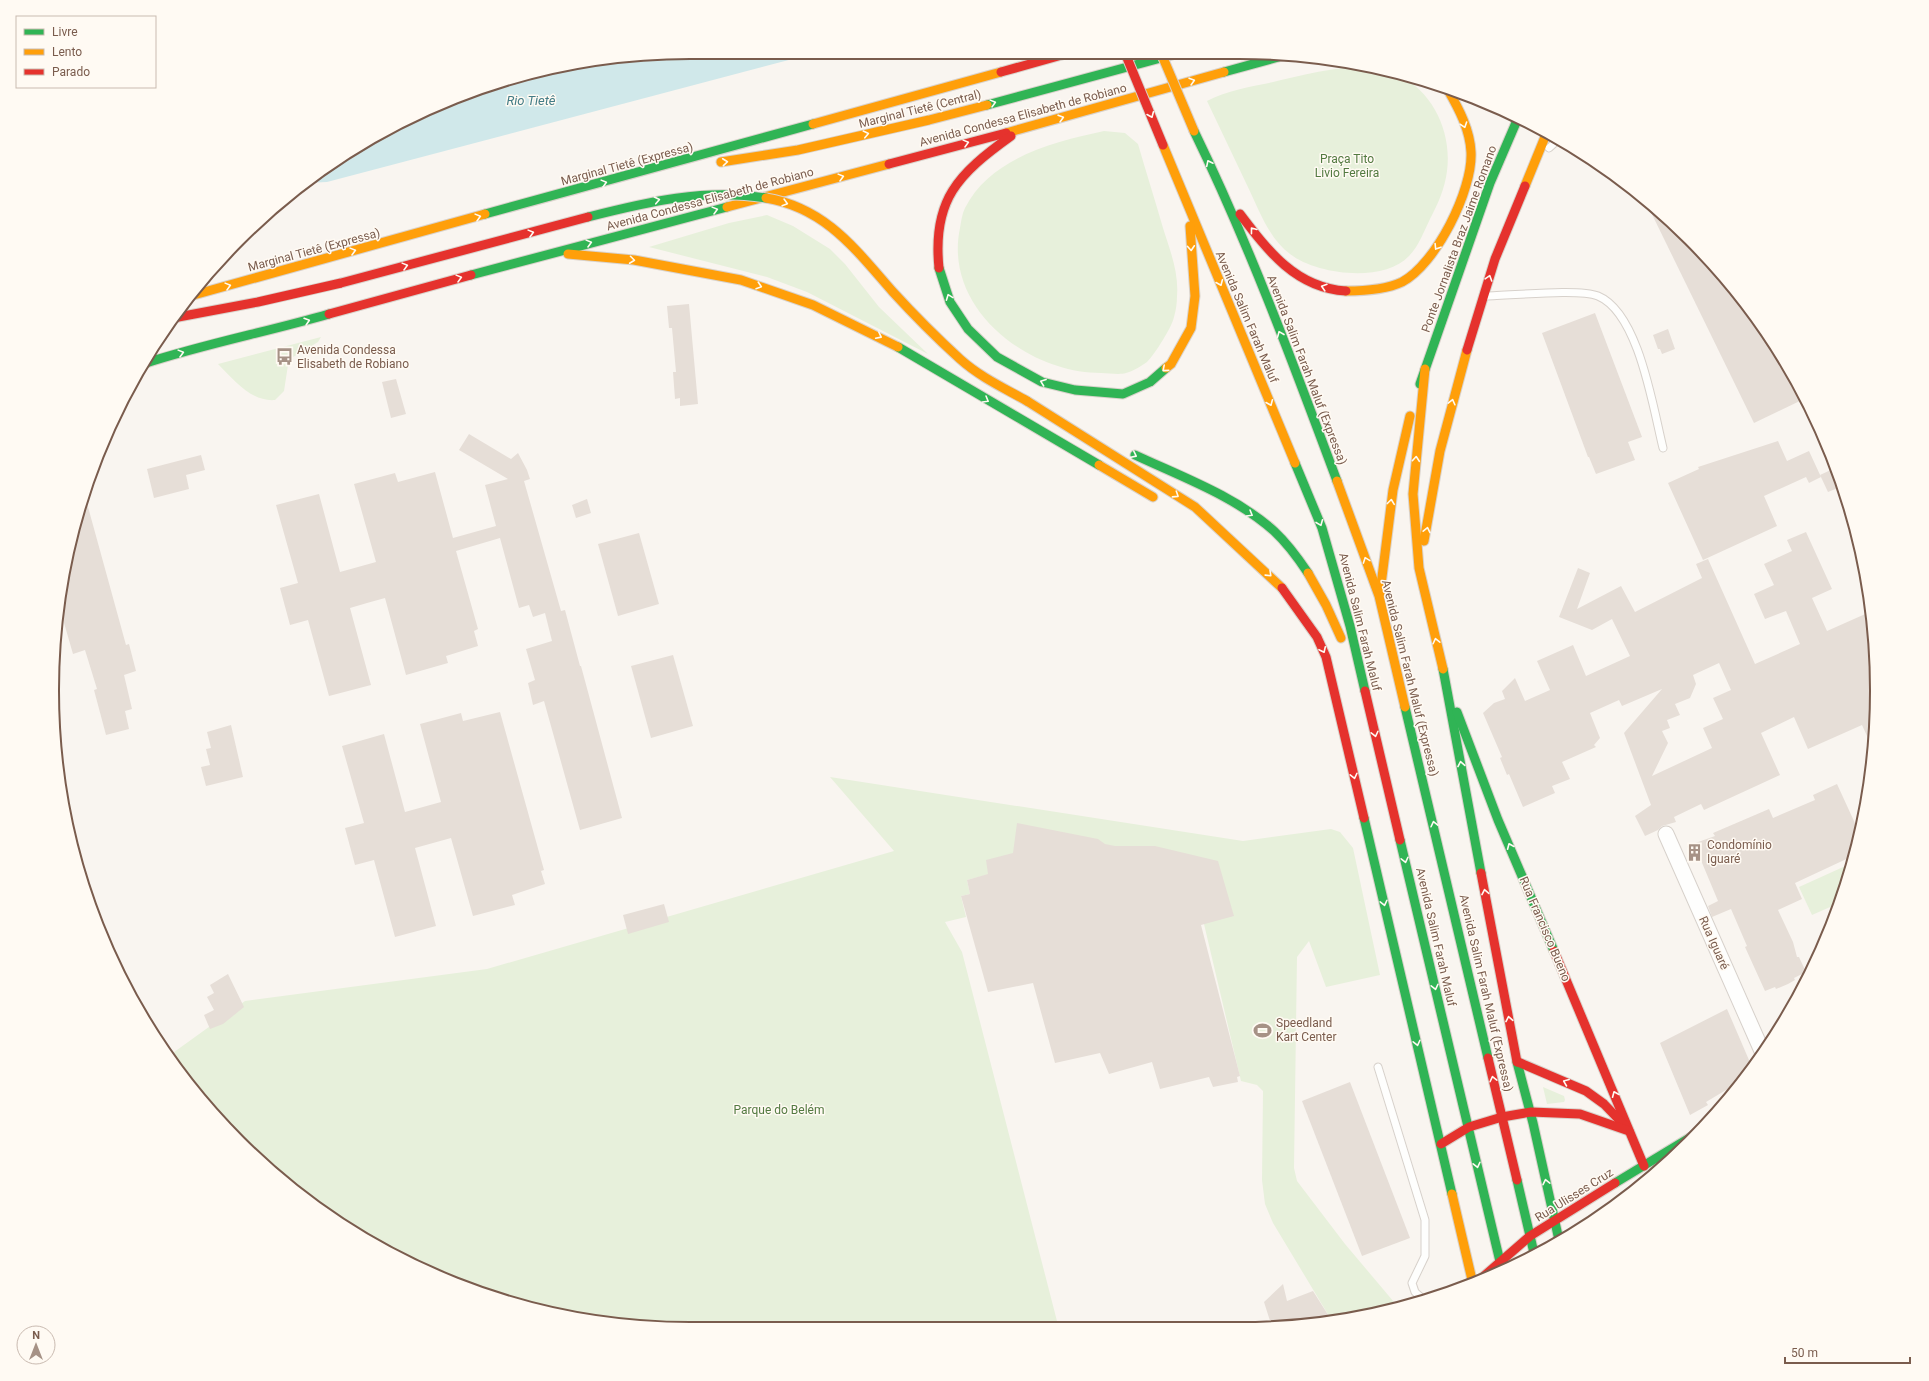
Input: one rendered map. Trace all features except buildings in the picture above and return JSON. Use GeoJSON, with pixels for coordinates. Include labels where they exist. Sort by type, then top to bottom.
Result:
{"type":"FeatureCollection","features":[{"type":"Feature","properties":{"kind":"main road","name":"Marginal Tietê (Expressa)"},"geometry":{"type":"LineString","coordinates":[[200,293],[1051,59]]}},
{"type":"Feature","properties":{"kind":"main road","name":"Avenida Salim Farah Maluf"},"geometry":{"type":"LineString","coordinates":[[1128,59],[1322,528],[1350,626],[1469,1127]]}},
{"type":"Feature","properties":{"kind":"main road","name":"Marginal Tietê (Central)"},"geometry":{"type":"LineString","coordinates":[[658,168],[709,163],[798,150],[929,120],[1157,59]]}},
{"type":"Feature","properties":{"kind":"main road","name":"Avenida Salim Farah Maluf (Expressa)"},"geometry":{"type":"LineString","coordinates":[[1164,59],[1194,131],[1225,195],[1313,416],[1379,596],[1533,1249]]}},
{"type":"Feature","properties":{"kind":"main road","name":"Avenida Condessa Elisabeth de Robiano"},"geometry":{"type":"LineString","coordinates":[[152,361],[180,352],[278,329],[368,302],[1024,128],[1269,60]]}},
{"type":"Feature","properties":{"kind":"main road"},"geometry":{"type":"LineString","coordinates":[[1225,195],[1277,261],[1299,277],[1311,283],[1341,292],[1379,288],[1404,281],[1431,258],[1449,228],[1468,177],[1471,152],[1465,127],[1452,97]]}},
{"type":"Feature","properties":{"kind":"main road","name":"Ponte Jornalista Braz Jaime Romano"},"geometry":{"type":"LineString","coordinates":[[1425,369],[1490,183],[1516,123]]}},
{"type":"Feature","properties":{"kind":"main road"},"geometry":{"type":"LineString","coordinates":[[1490,183],[1523,127]]}},
{"type":"Feature","properties":{"kind":"main road"},"geometry":{"type":"LineString","coordinates":[[1024,128],[990,151],[954,187],[941,214],[937,244],[939,268],[950,302],[968,328],[997,357],[1042,382],[1075,390],[1123,394],[1150,382],[1170,364],[1191,328],[1195,296],[1189,209]]}},
{"type":"Feature","properties":{"kind":"main road"},"geometry":{"type":"LineString","coordinates":[[1419,568],[1433,498],[1440,450],[1457,383],[1495,259],[1544,139]]}},
{"type":"Feature","properties":{"kind":"main road"},"geometry":{"type":"LineString","coordinates":[[182,316],[258,302],[341,283],[634,205],[675,196],[717,193],[755,195],[790,204],[822,221],[860,253],[898,297],[961,360],[988,380],[1049,414],[1195,507],[1281,586],[1317,637],[1326,657],[1471,1277]]}},
{"type":"Feature","properties":{"kind":"main road"},"geometry":{"type":"LineString","coordinates":[[552,253],[634,260],[741,280],[813,305],[884,338],[1164,504]]}},
{"type":"Feature","properties":{"kind":"main road"},"geometry":{"type":"LineString","coordinates":[[1379,596],[1393,490],[1406,427],[1425,369]]}},
{"type":"Feature","properties":{"kind":"main road"},"geometry":{"type":"LineString","coordinates":[[1425,369],[1413,494],[1419,568],[1445,679],[1517,1060],[1531,1112],[1558,1235]]}},
{"type":"Feature","properties":{"kind":"main road"},"geometry":{"type":"LineString","coordinates":[[1049,414],[1113,444]]}},
{"type":"Feature","properties":{"kind":"main road"},"geometry":{"type":"LineString","coordinates":[[1127,451],[1220,496],[1260,520],[1288,546],[1309,574],[1328,605],[1366,696]]}},
{"type":"Feature","properties":{"kind":"main road"},"geometry":{"type":"LineString","coordinates":[[1199,524],[1240,548]]}},
{"type":"Feature","properties":{"kind":"main road","name":"Rua Francisco Bueno"},"geometry":{"type":"LineString","coordinates":[[1445,679],[1498,820],[1629,1131],[1636,1144],[1646,1172]]}},
{"type":"Feature","properties":{"kind":"main road"},"geometry":{"type":"LineString","coordinates":[[1420,970],[1424,940]]}},
{"type":"Feature","properties":{"kind":"main road"},"geometry":{"type":"LineString","coordinates":[[1462,944],[1480,984]]}},
{"type":"Feature","properties":{"kind":"main road"},"geometry":{"type":"LineString","coordinates":[[1412,1022],[1415,1000]]}},
{"type":"Feature","properties":{"kind":"main road"},"geometry":{"type":"LineString","coordinates":[[1502,1032],[1517,1060],[1586,1091],[1604,1104],[1629,1131]]}},
{"type":"Feature","properties":{"kind":"main road"},"geometry":{"type":"LineString","coordinates":[[1441,1144],[1469,1127],[1502,1117],[1531,1112],[1580,1114],[1629,1131]]}},
{"type":"Feature","properties":{"kind":"main road"},"geometry":{"type":"LineString","coordinates":[[1469,1127],[1501,1265]]}},
{"type":"Feature","properties":{"kind":"main road"},"geometry":{"type":"LineString","coordinates":[[1616,1182],[1620,1174],[1632,1160],[1636,1144],[1644,1151],[1664,1154]]}},
{"type":"Feature","properties":{"kind":"main road","name":"Rua Ulisses Cruz"},"geometry":{"type":"LineString","coordinates":[[1491,1269],[1530,1236],[1616,1182],[1646,1172],[1664,1154],[1673,1149]]}},
{"type":"Feature","properties":{"kind":"street","name":"Rua Iguaré"},"geometry":{"type":"LineString","coordinates":[[1666,834],[1760,1047]]}},
{"type":"Feature","properties":{"kind":"lane"},"geometry":{"type":"LineString","coordinates":[[1534,162],[1553,144]]}},
{"type":"Feature","properties":{"kind":"lane"},"geometry":{"type":"LineString","coordinates":[[1483,297],[1573,293],[1597,296],[1611,304],[1624,321],[1638,348],[1663,448]]}},
{"type":"Feature","properties":{"kind":"lane"},"geometry":{"type":"LineString","coordinates":[[1378,1067],[1425,1220],[1425,1256],[1412,1283],[1415,1292],[1418,1295]]}},
{"type":"Feature","properties":{"kind":"green space","name":"Praça Tito Livio Fereira"},"geometry":{"type":"Polygon","coordinates":[[[1342,68],[1362,71],[1413,84],[1422,92],[1431,103],[1438,116],[1447,142],[1447,171],[1443,190],[1436,208],[1413,252],[1398,265],[1384,270],[1367,273],[1333,271],[1316,267],[1290,254],[1282,247],[1270,231],[1259,212],[1207,101],[1238,90],[1306,74],[1342,68]]]}},
{"type":"Feature","properties":{"kind":"green space"},"geometry":{"type":"Polygon","coordinates":[[[1104,131],[1125,133],[1138,144],[1177,279],[1175,314],[1167,334],[1147,362],[1131,371],[1120,374],[1073,370],[1045,362],[1019,348],[996,330],[978,309],[964,284],[958,257],[960,228],[964,210],[976,191],[990,176],[1025,155],[1044,147],[1084,135],[1104,131]]]}},
{"type":"Feature","properties":{"kind":"green space"},"geometry":{"type":"Polygon","coordinates":[[[767,215],[793,226],[830,249],[845,264],[879,307],[928,354],[807,292],[767,277],[649,247],[729,223],[767,215]]]}},
{"type":"Feature","properties":{"kind":"green space"},"geometry":{"type":"Polygon","coordinates":[[[321,337],[318,342],[293,357],[288,365],[284,391],[275,400],[266,400],[251,394],[237,383],[218,364],[321,337]]]}},
{"type":"Feature","properties":{"kind":"green space","name":"Parque do Belém"},"geometry":{"type":"Polygon","coordinates":[[[830,777],[1243,841],[1331,829],[1340,832],[1353,848],[1380,975],[1326,987],[1309,941],[1297,957],[1294,1168],[1297,1181],[1345,1244],[1394,1302],[1362,1310],[1329,1316],[1273,1223],[1265,1204],[1262,1180],[1263,1091],[1257,1085],[1241,1081],[1204,924],[1029,864],[967,880],[970,894],[961,896],[966,917],[945,922],[962,952],[1057,1322],[649,1321],[608,1317],[567,1310],[527,1300],[449,1274],[411,1257],[340,1216],[306,1192],[244,1137],[189,1075],[173,1053],[245,1001],[487,969],[894,851],[830,777]]]}},
{"type":"Feature","properties":{"kind":"green space"},"geometry":{"type":"Polygon","coordinates":[[[1844,867],[1831,907],[1812,915],[1799,887],[1844,867]]]}},
{"type":"Feature","properties":{"kind":"green space"},"geometry":{"type":"Polygon","coordinates":[[[1543,1087],[1564,1096],[1564,1102],[1547,1104],[1543,1087]]]}},
{"type":"Feature","properties":{"kind":"water","name":"Rio Tietê"},"geometry":{"type":"Polygon","coordinates":[[[793,59],[327,182],[315,183],[340,165],[411,124],[449,107],[527,81],[567,71],[608,64],[649,60],[793,59]]]}},
{"type":"Feature","properties":{"kind":"traffic: fast"},"geometry":{"type":"LineString","coordinates":[[987,105],[1157,59]]}},
{"type":"Feature","properties":{"kind":"traffic: fast"},"geometry":{"type":"LineString","coordinates":[[1224,72],[1268,60]]}},
{"type":"Feature","properties":{"kind":"traffic: fast"},"geometry":{"type":"LineString","coordinates":[[1420,384],[1490,183],[1516,123]]}},
{"type":"Feature","properties":{"kind":"traffic: fast"},"geometry":{"type":"LineString","coordinates":[[485,214],[813,124]]}},
{"type":"Feature","properties":{"kind":"traffic: fast"},"geometry":{"type":"LineString","coordinates":[[1194,131],[1252,260],[1337,481]]}},
{"type":"Feature","properties":{"kind":"traffic: fast"},"geometry":{"type":"LineString","coordinates":[[588,217],[632,206],[676,198],[721,195],[743,195],[766,198]]}},
{"type":"Feature","properties":{"kind":"traffic: fast"},"geometry":{"type":"LineString","coordinates":[[471,275],[727,207]]}},
{"type":"Feature","properties":{"kind":"traffic: fast"},"geometry":{"type":"LineString","coordinates":[[939,268],[950,302],[968,329],[997,357],[1042,382],[1075,390],[1123,394],[1150,382],[1166,368]]}},
{"type":"Feature","properties":{"kind":"traffic: fast"},"geometry":{"type":"LineString","coordinates":[[152,361],[189,350],[329,314]]}},
{"type":"Feature","properties":{"kind":"traffic: fast"},"geometry":{"type":"LineString","coordinates":[[898,347],[1099,465]]}},
{"type":"Feature","properties":{"kind":"traffic: fast"},"geometry":{"type":"LineString","coordinates":[[1135,455],[1208,488],[1242,507],[1274,531],[1292,551],[1308,573]]}},
{"type":"Feature","properties":{"kind":"traffic: fast"},"geometry":{"type":"LineString","coordinates":[[1295,463],[1322,528],[1350,626],[1365,691]]}},
{"type":"Feature","properties":{"kind":"traffic: fast"},"geometry":{"type":"LineString","coordinates":[[1443,669],[1481,873]]}},
{"type":"Feature","properties":{"kind":"traffic: fast"},"geometry":{"type":"LineString","coordinates":[[1405,707],[1488,1058]]}},
{"type":"Feature","properties":{"kind":"traffic: fast"},"geometry":{"type":"LineString","coordinates":[[1457,712],[1498,820],[1554,951]]}},
{"type":"Feature","properties":{"kind":"traffic: fast"},"geometry":{"type":"LineString","coordinates":[[1364,818],[1452,1194]]}},
{"type":"Feature","properties":{"kind":"traffic: fast"},"geometry":{"type":"LineString","coordinates":[[1400,840],[1501,1265]]}},
{"type":"Feature","properties":{"kind":"traffic: fast"},"geometry":{"type":"LineString","coordinates":[[1517,1062],[1533,1123],[1558,1235]]}},
{"type":"Feature","properties":{"kind":"traffic: fast"},"geometry":{"type":"LineString","coordinates":[[1615,1183],[1674,1147]]}},
{"type":"Feature","properties":{"kind":"traffic: fast"},"geometry":{"type":"LineString","coordinates":[[1517,1180],[1533,1249]]}},
{"type":"Feature","properties":{"kind":"traffic: slow"},"geometry":{"type":"LineString","coordinates":[[1164,59],[1194,131]]}},
{"type":"Feature","properties":{"kind":"traffic: slow"},"geometry":{"type":"LineString","coordinates":[[813,124],[1001,72]]}},
{"type":"Feature","properties":{"kind":"traffic: slow"},"geometry":{"type":"LineString","coordinates":[[1006,133],[1224,72]]}},
{"type":"Feature","properties":{"kind":"traffic: slow"},"geometry":{"type":"LineString","coordinates":[[1346,291],[1382,288],[1402,282],[1415,273],[1427,259],[1439,243],[1450,224],[1466,186],[1470,168],[1471,152],[1469,136],[1460,112],[1452,97]]}},
{"type":"Feature","properties":{"kind":"traffic: slow"},"geometry":{"type":"LineString","coordinates":[[721,162],[798,150],[987,105]]}},
{"type":"Feature","properties":{"kind":"traffic: slow"},"geometry":{"type":"LineString","coordinates":[[1525,186],[1544,139]]}},
{"type":"Feature","properties":{"kind":"traffic: slow"},"geometry":{"type":"LineString","coordinates":[[1163,145],[1295,463]]}},
{"type":"Feature","properties":{"kind":"traffic: slow"},"geometry":{"type":"LineString","coordinates":[[727,207],[889,164]]}},
{"type":"Feature","properties":{"kind":"traffic: slow"},"geometry":{"type":"LineString","coordinates":[[766,198],[787,203],[806,211],[823,221],[852,246],[909,309],[960,359],[984,377],[1027,401]]}},
{"type":"Feature","properties":{"kind":"traffic: slow"},"geometry":{"type":"LineString","coordinates":[[200,293],[485,214]]}},
{"type":"Feature","properties":{"kind":"traffic: slow"},"geometry":{"type":"LineString","coordinates":[[1166,368],[1171,364],[1191,328],[1195,296],[1190,226]]}},
{"type":"Feature","properties":{"kind":"traffic: slow"},"geometry":{"type":"LineString","coordinates":[[568,254],[634,260],[741,280],[813,305],[898,347]]}},
{"type":"Feature","properties":{"kind":"traffic: slow"},"geometry":{"type":"LineString","coordinates":[[1424,541],[1440,451],[1467,350]]}},
{"type":"Feature","properties":{"kind":"traffic: slow"},"geometry":{"type":"LineString","coordinates":[[1425,369],[1413,494],[1419,568],[1443,669]]}},
{"type":"Feature","properties":{"kind":"traffic: slow"},"geometry":{"type":"LineString","coordinates":[[1027,401],[1195,507],[1282,588]]}},
{"type":"Feature","properties":{"kind":"traffic: slow"},"geometry":{"type":"LineString","coordinates":[[1380,593],[1393,490],[1410,416]]}},
{"type":"Feature","properties":{"kind":"traffic: slow"},"geometry":{"type":"LineString","coordinates":[[1099,465],[1153,497]]}},
{"type":"Feature","properties":{"kind":"traffic: slow"},"geometry":{"type":"LineString","coordinates":[[1337,481],[1379,596],[1405,707]]}},
{"type":"Feature","properties":{"kind":"traffic: slow"},"geometry":{"type":"LineString","coordinates":[[1308,573],[1326,605],[1341,638]]}},
{"type":"Feature","properties":{"kind":"traffic: slow"},"geometry":{"type":"LineString","coordinates":[[1452,1194],[1471,1277]]}},
{"type":"Feature","properties":{"kind":"traffic: jam"},"geometry":{"type":"LineString","coordinates":[[1001,72],[1048,59]]}},
{"type":"Feature","properties":{"kind":"traffic: jam"},"geometry":{"type":"LineString","coordinates":[[1127,59],[1163,145]]}},
{"type":"Feature","properties":{"kind":"traffic: jam"},"geometry":{"type":"LineString","coordinates":[[889,164],[1006,133]]}},
{"type":"Feature","properties":{"kind":"traffic: jam"},"geometry":{"type":"LineString","coordinates":[[939,268],[938,244],[940,224],[945,206],[952,191],[976,163],[1011,136]]}},
{"type":"Feature","properties":{"kind":"traffic: jam"},"geometry":{"type":"LineString","coordinates":[[1467,350],[1495,259],[1525,186]]}},
{"type":"Feature","properties":{"kind":"traffic: jam"},"geometry":{"type":"LineString","coordinates":[[1240,214],[1273,254],[1298,275],[1312,283],[1328,288],[1346,291]]}},
{"type":"Feature","properties":{"kind":"traffic: jam"},"geometry":{"type":"LineString","coordinates":[[341,283],[588,217]]}},
{"type":"Feature","properties":{"kind":"traffic: jam"},"geometry":{"type":"LineString","coordinates":[[329,314],[471,275]]}},
{"type":"Feature","properties":{"kind":"traffic: jam"},"geometry":{"type":"LineString","coordinates":[[182,316],[258,302],[341,283]]}},
{"type":"Feature","properties":{"kind":"traffic: jam"},"geometry":{"type":"LineString","coordinates":[[1282,588],[1317,637],[1326,657],[1364,818]]}},
{"type":"Feature","properties":{"kind":"traffic: jam"},"geometry":{"type":"LineString","coordinates":[[1365,691],[1400,840]]}},
{"type":"Feature","properties":{"kind":"traffic: jam"},"geometry":{"type":"LineString","coordinates":[[1481,873],[1517,1062]]}},
{"type":"Feature","properties":{"kind":"traffic: jam"},"geometry":{"type":"LineString","coordinates":[[1554,951],[1644,1166]]}},
{"type":"Feature","properties":{"kind":"traffic: jam"},"geometry":{"type":"LineString","coordinates":[[1488,1058],[1517,1180]]}},
{"type":"Feature","properties":{"kind":"traffic: jam"},"geometry":{"type":"LineString","coordinates":[[1518,1062],[1586,1091],[1604,1104],[1627,1128]]}},
{"type":"Feature","properties":{"kind":"traffic: jam"},"geometry":{"type":"LineString","coordinates":[[1441,1144],[1469,1127],[1502,1117],[1531,1112],[1580,1114],[1629,1131]]}},
{"type":"Feature","properties":{"kind":"traffic: jam"},"geometry":{"type":"LineString","coordinates":[[1493,1268],[1530,1236],[1615,1183]]}},
{"type":"Feature","properties":{"kind":"place","name":"Avenida Condessa Elisabeth de Robiano"},"geometry":{"type":"Point","coordinates":[284,357]}},
{"type":"Feature","properties":{"kind":"place","name":"Condomínio Iguaré"},"geometry":{"type":"Point","coordinates":[1694,852]}},
{"type":"Feature","properties":{"kind":"place","name":"Speedland Kart Center"},"geometry":{"type":"Point","coordinates":[1263,1030]}}]}
